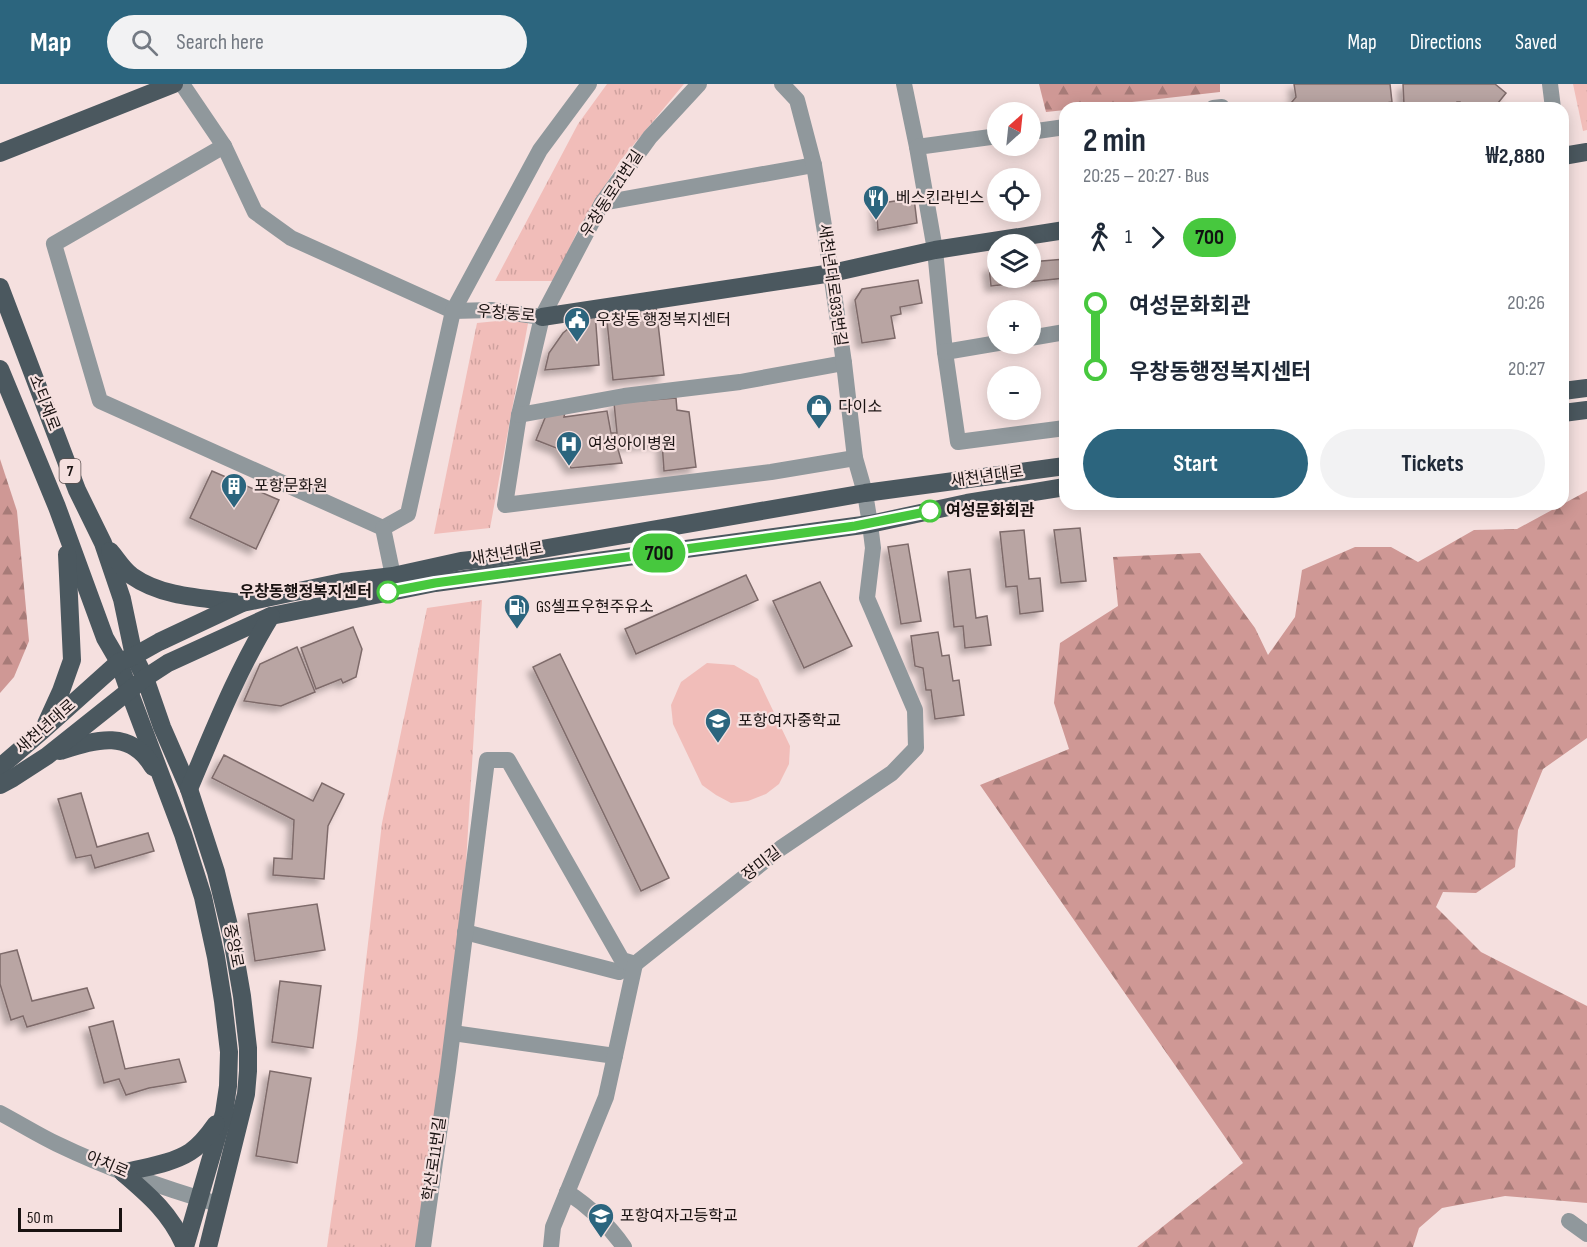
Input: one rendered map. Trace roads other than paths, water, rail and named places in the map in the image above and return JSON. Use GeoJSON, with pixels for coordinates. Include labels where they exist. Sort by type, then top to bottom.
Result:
{"type":"FeatureCollection","features":[{"type":"Feature","properties":{"kind":"main road"},"geometry":{"type":"LineString","coordinates":[[0,153],[174,84]]}},
{"type":"Feature","properties":{"kind":"main road"},"geometry":{"type":"LineString","coordinates":[[1569,155],[1587,152]]}},
{"type":"Feature","properties":{"kind":"main road","name":"우창동로"},"geometry":{"type":"LineString","coordinates":[[542,317],[832,273],[935,250],[1059,231]]}},
{"type":"Feature","properties":{"kind":"main road","name":"소티재로"},"geometry":{"type":"LineString","coordinates":[[0,286],[77,490],[103,543],[122,599],[127,659]]}},
{"type":"Feature","properties":{"kind":"main road","name":"소티재로"},"geometry":{"type":"LineString","coordinates":[[0,369],[57,507],[105,638],[127,659]]}},
{"type":"Feature","properties":{"kind":"main road"},"geometry":{"type":"LineString","coordinates":[[1569,390],[1587,388]]}},
{"type":"Feature","properties":{"kind":"main road"},"geometry":{"type":"LineString","coordinates":[[1569,412],[1587,410]]}},
{"type":"Feature","properties":{"kind":"main road","name":"새천년대로"},"geometry":{"type":"LineString","coordinates":[[0,767],[127,659],[242,603],[342,582],[393,576],[461,561],[490,558],[865,493],[1059,467]]}},
{"type":"Feature","properties":{"kind":"main road","name":"새천년대로"},"geometry":{"type":"LineString","coordinates":[[0,785],[47,756],[145,678],[168,663],[271,616],[435,583],[870,524],[967,503],[1059,488]]}},
{"type":"Feature","properties":{"kind":"main road"},"geometry":{"type":"LineString","coordinates":[[42,731],[61,691],[72,660],[68,560],[61,521]]}},
{"type":"Feature","properties":{"kind":"main road"},"geometry":{"type":"LineString","coordinates":[[103,543],[130,575],[146,585],[164,591],[242,603]]}},
{"type":"Feature","properties":{"kind":"main road"},"geometry":{"type":"LineString","coordinates":[[189,789],[222,710],[271,616]]}},
{"type":"Feature","properties":{"kind":"main road","name":"중앙로"},"geometry":{"type":"LineString","coordinates":[[127,659],[145,678],[162,727],[189,789],[216,872],[232,938],[242,996],[248,1048],[246,1094],[208,1247]]}},
{"type":"Feature","properties":{"kind":"main road","name":"중앙로"},"geometry":{"type":"LineString","coordinates":[[127,659],[129,691],[169,795],[203,897],[216,957],[229,1052],[224,1113],[185,1247]]}},
{"type":"Feature","properties":{"kind":"main road"},"geometry":{"type":"LineString","coordinates":[[47,756],[92,741],[123,743],[148,760],[169,795]]}},
{"type":"Feature","properties":{"kind":"main road"},"geometry":{"type":"LineString","coordinates":[[123,1173],[156,1165],[191,1152],[203,1141],[224,1113]]}},
{"type":"Feature","properties":{"kind":"main road"},"geometry":{"type":"LineString","coordinates":[[123,1173],[157,1202],[178,1231],[185,1247]]}},
{"type":"Feature","properties":{"kind":"street","name":"우창동로"},"geometry":{"type":"LineString","coordinates":[[182,84],[224,146],[255,212],[291,238],[453,311],[491,310],[542,317]]}},
{"type":"Feature","properties":{"kind":"street"},"geometry":{"type":"LineString","coordinates":[[383,528],[408,514],[453,311],[540,150],[589,84]]}},
{"type":"Feature","properties":{"kind":"street","name":"우창동로21번길"},"geometry":{"type":"LineString","coordinates":[[699,84],[650,137],[602,203],[542,317],[519,415],[506,506],[771,472],[855,458]]}},
{"type":"Feature","properties":{"kind":"street","name":"새천년대로933번길"},"geometry":{"type":"LineString","coordinates":[[782,84],[797,100],[814,165],[832,273],[855,458],[865,493]]}},
{"type":"Feature","properties":{"kind":"street"},"geometry":{"type":"LineString","coordinates":[[904,84],[935,250],[945,352],[958,442],[1059,429]]}},
{"type":"Feature","properties":{"kind":"street"},"geometry":{"type":"LineString","coordinates":[[1550,84],[1552,102]]}},
{"type":"Feature","properties":{"kind":"street"},"geometry":{"type":"LineString","coordinates":[[1041,130],[1059,128]]}},
{"type":"Feature","properties":{"kind":"street"},"geometry":{"type":"LineString","coordinates":[[917,147],[987,137]]}},
{"type":"Feature","properties":{"kind":"street"},"geometry":{"type":"LineString","coordinates":[[224,146],[54,244],[100,401],[383,528]]}},
{"type":"Feature","properties":{"kind":"street"},"geometry":{"type":"LineString","coordinates":[[602,203],[814,165]]}},
{"type":"Feature","properties":{"kind":"street"},"geometry":{"type":"LineString","coordinates":[[1041,336],[1059,333]]}},
{"type":"Feature","properties":{"kind":"street"},"geometry":{"type":"LineString","coordinates":[[945,352],[987,345]]}},
{"type":"Feature","properties":{"kind":"street"},"geometry":{"type":"LineString","coordinates":[[519,415],[624,396],[740,382],[844,363]]}},
{"type":"Feature","properties":{"kind":"street","name":"장미길"},"geometry":{"type":"LineString","coordinates":[[635,964],[781,848],[892,773],[915,748],[915,710],[867,598],[873,548],[865,493]]}},
{"type":"Feature","properties":{"kind":"street"},"geometry":{"type":"LineString","coordinates":[[383,528],[393,576]]}},
{"type":"Feature","properties":{"kind":"street","name":"학산로11번길"},"geometry":{"type":"LineString","coordinates":[[423,1247],[453,1033],[487,760],[508,760],[622,960],[635,964]]}},
{"type":"Feature","properties":{"kind":"street"},"geometry":{"type":"LineString","coordinates":[[465,932],[619,972],[635,964]]}},
{"type":"Feature","properties":{"kind":"street"},"geometry":{"type":"LineString","coordinates":[[550,1247],[553,1227],[606,1097],[635,964]]}},
{"type":"Feature","properties":{"kind":"street"},"geometry":{"type":"LineString","coordinates":[[453,1033],[615,1056]]}},
{"type":"Feature","properties":{"kind":"street","name":"아치로"},"geometry":{"type":"LineString","coordinates":[[0,1113],[56,1143],[123,1173],[218,1204]]}},
{"type":"Feature","properties":{"kind":"street"},"geometry":{"type":"LineString","coordinates":[[567,1192],[601,1217],[624,1247]]}},
{"type":"Feature","properties":{"kind":"street"},"geometry":{"type":"LineString","coordinates":[[1569,1221],[1587,1234]]}},
{"type":"Feature","properties":{"kind":"place","name":"베스킨라빈스"},"geometry":{"type":"Point","coordinates":[876,221]}},
{"type":"Feature","properties":{"kind":"place","name":"우창동 행정복지센터"},"geometry":{"type":"Point","coordinates":[577,343]}},
{"type":"Feature","properties":{"kind":"place","name":"다이소"},"geometry":{"type":"Point","coordinates":[819,430]}},
{"type":"Feature","properties":{"kind":"place","name":"여성아이병원"},"geometry":{"type":"Point","coordinates":[569,467]}},
{"type":"Feature","properties":{"kind":"place","name":"포항문화원"},"geometry":{"type":"Point","coordinates":[234,509]}},
{"type":"Feature","properties":{"kind":"place","name":"여성문화회관"},"geometry":{"type":"Point","coordinates":[930,511]}},
{"type":"Feature","properties":{"kind":"place","name":"우창동행정복지센터"},"geometry":{"type":"Point","coordinates":[388,592]}},
{"type":"Feature","properties":{"kind":"place","name":"GS셀프우현주유소"},"geometry":{"type":"Point","coordinates":[517,630]}},
{"type":"Feature","properties":{"kind":"place","name":"포항여자중학교"},"geometry":{"type":"Point","coordinates":[718,744]}},
{"type":"Feature","properties":{"kind":"place","name":"포항여자고등학교"},"geometry":{"type":"Point","coordinates":[601,1239]}}]}
